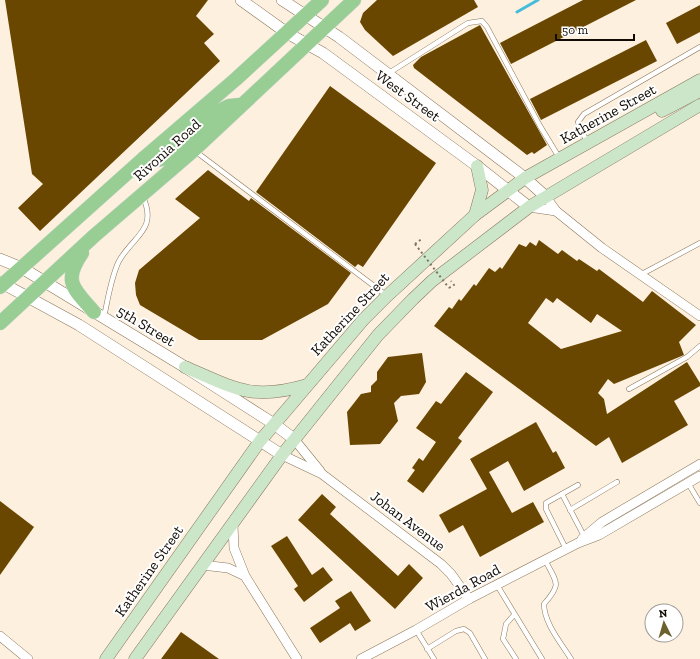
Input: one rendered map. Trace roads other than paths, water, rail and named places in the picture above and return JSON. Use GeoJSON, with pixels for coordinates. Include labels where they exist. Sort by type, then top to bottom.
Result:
{"type":"FeatureCollection","features":[{"type":"Feature","properties":{"kind":"main road","name":"Rivonia Road"},"geometry":{"type":"LineString","coordinates":[[1,284],[22,268],[144,158],[287,33],[322,0]]}},
{"type":"Feature","properties":{"kind":"main road","name":"Rivonia Road"},"geometry":{"type":"LineString","coordinates":[[0,323],[94,236],[194,150],[324,26],[354,0]]}},
{"type":"Feature","properties":{"kind":"main road","name":"Katherine Street"},"geometry":{"type":"LineString","coordinates":[[106,659],[260,442],[363,320],[387,296],[475,215],[525,178],[700,80]]}},
{"type":"Feature","properties":{"kind":"main road"},"geometry":{"type":"LineString","coordinates":[[525,178],[543,174],[700,91]]}},
{"type":"Feature","properties":{"kind":"main road"},"geometry":{"type":"LineString","coordinates":[[144,158],[153,160],[163,159],[219,111],[229,106],[242,104]]}},
{"type":"Feature","properties":{"kind":"main road"},"geometry":{"type":"LineString","coordinates":[[135,659],[294,439],[378,335],[413,298],[432,281],[545,196],[700,105]]}},
{"type":"Feature","properties":{"kind":"main road"},"geometry":{"type":"LineString","coordinates":[[475,215],[482,190],[477,166]]}},
{"type":"Feature","properties":{"kind":"main road"},"geometry":{"type":"LineString","coordinates":[[94,236],[73,267],[71,274],[74,289],[99,315]]}},
{"type":"Feature","properties":{"kind":"main road"},"geometry":{"type":"LineString","coordinates":[[185,367],[247,392],[268,393],[287,391],[307,385]]}},
{"type":"Feature","properties":{"kind":"street","name":"West Street"},"geometry":{"type":"LineString","coordinates":[[241,0],[287,33],[323,53],[477,166],[529,207]]}},
{"type":"Feature","properties":{"kind":"street","name":"West Street"},"geometry":{"type":"LineString","coordinates":[[282,0],[324,26],[525,178],[545,196],[556,211],[602,248],[700,316]]}},
{"type":"Feature","properties":{"kind":"street"},"geometry":{"type":"LineString","coordinates":[[529,207],[556,211]]}},
{"type":"Feature","properties":{"kind":"street","name":"5th Street"},"geometry":{"type":"LineString","coordinates":[[0,259],[22,268],[185,367],[274,424],[294,439]]}},
{"type":"Feature","properties":{"kind":"street"},"geometry":{"type":"LineString","coordinates":[[1,284],[29,297],[97,336],[282,455]]}},
{"type":"Feature","properties":{"kind":"street","name":"Johan Avenue"},"geometry":{"type":"LineString","coordinates":[[294,439],[322,474]]}},
{"type":"Feature","properties":{"kind":"street","name":"Johan Avenue"},"geometry":{"type":"LineString","coordinates":[[282,455],[322,474],[442,564],[469,599]]}},
{"type":"Feature","properties":{"kind":"street","name":"Wierda Road"},"geometry":{"type":"LineString","coordinates":[[640,506],[682,474],[700,464]]}},
{"type":"Feature","properties":{"kind":"street"},"geometry":{"type":"LineString","coordinates":[[682,474],[688,483]]}},
{"type":"Feature","properties":{"kind":"street","name":"Wierda Road"},"geometry":{"type":"LineString","coordinates":[[361,659],[416,630],[469,599],[583,540],[602,522],[640,506],[700,476]]}},
{"type":"Feature","properties":{"kind":"street"},"geometry":{"type":"LineString","coordinates":[[233,525],[234,548],[245,576],[297,659]]}},
{"type":"Feature","properties":{"kind":"street"},"geometry":{"type":"LineString","coordinates":[[202,565],[228,568],[245,576]]}},
{"type":"Feature","properties":{"kind":"street"},"geometry":{"type":"LineString","coordinates":[[0,636],[28,659]]}},
{"type":"Feature","properties":{"kind":"lane"},"geometry":{"type":"LineString","coordinates":[[387,74],[468,23],[482,21],[487,27],[540,126],[560,159]]}},
{"type":"Feature","properties":{"kind":"lane"},"geometry":{"type":"LineString","coordinates":[[588,143],[578,122],[579,118],[700,47]]}},
{"type":"Feature","properties":{"kind":"lane"},"geometry":{"type":"LineString","coordinates":[[194,150],[387,296]]}},
{"type":"Feature","properties":{"kind":"lane"},"geometry":{"type":"LineString","coordinates":[[99,315],[120,260],[141,234],[147,222],[148,212],[142,195]]}},
{"type":"Feature","properties":{"kind":"lane"},"geometry":{"type":"LineString","coordinates":[[640,275],[700,243]]}},
{"type":"Feature","properties":{"kind":"lane"},"geometry":{"type":"LineString","coordinates":[[629,389],[687,357],[700,346]]}},
{"type":"Feature","properties":{"kind":"lane"},"geometry":{"type":"LineString","coordinates":[[570,510],[617,482]]}},
{"type":"Feature","properties":{"kind":"lane"},"geometry":{"type":"LineString","coordinates":[[688,483],[700,503]]}},
{"type":"Feature","properties":{"kind":"lane"},"geometry":{"type":"LineString","coordinates":[[566,549],[546,505],[547,502],[578,485]]}},
{"type":"Feature","properties":{"kind":"lane"},"geometry":{"type":"LineString","coordinates":[[562,494],[583,540]]}},
{"type":"Feature","properties":{"kind":"lane"},"geometry":{"type":"LineString","coordinates":[[545,560],[555,579],[556,585],[556,591],[544,604],[546,618],[571,659]]}},
{"type":"Feature","properties":{"kind":"lane"},"geometry":{"type":"LineString","coordinates":[[497,585],[542,659]]}},
{"type":"Feature","properties":{"kind":"lane"},"geometry":{"type":"LineString","coordinates":[[514,615],[506,624],[503,640],[516,659]]}},
{"type":"Feature","properties":{"kind":"lane"},"geometry":{"type":"LineString","coordinates":[[427,649],[456,631],[464,629],[470,633],[486,659]]}},
{"type":"Feature","properties":{"kind":"lane"},"geometry":{"type":"LineString","coordinates":[[416,630],[434,659]]}},
{"type":"Feature","properties":{"kind":"waterway"},"geometry":{"type":"LineString","coordinates":[[517,12],[538,0]]}}]}
